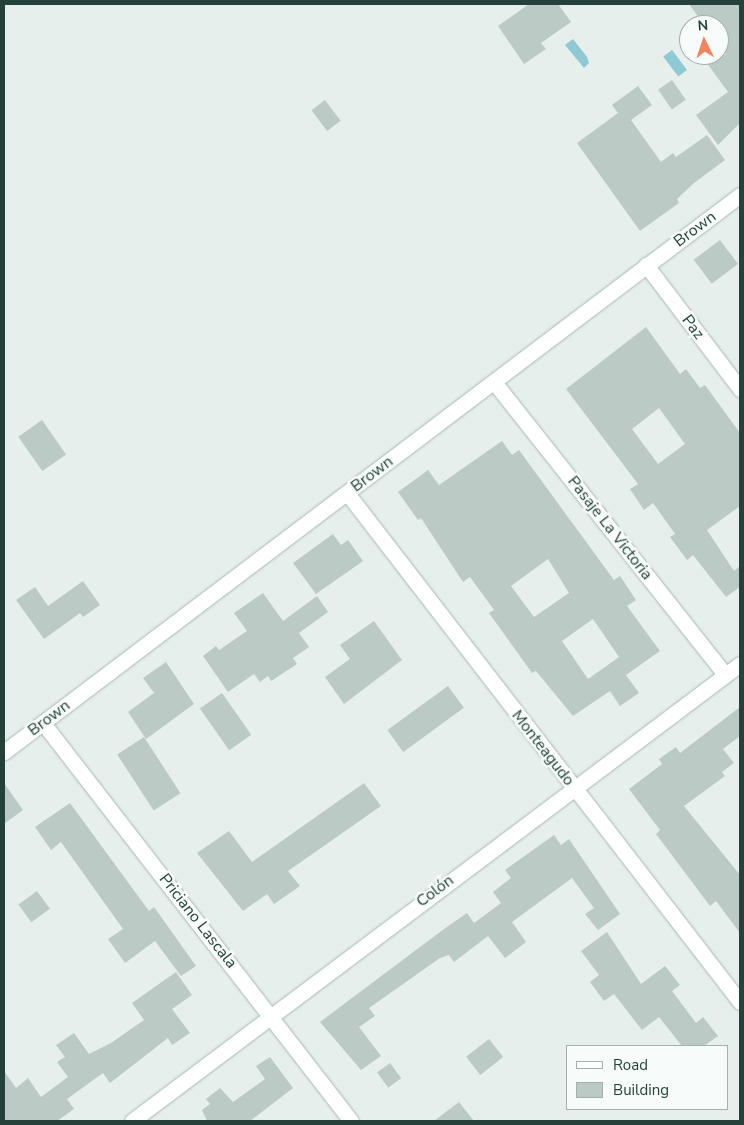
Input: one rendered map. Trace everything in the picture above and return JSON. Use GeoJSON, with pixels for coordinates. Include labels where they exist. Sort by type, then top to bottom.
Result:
{"type":"FeatureCollection","features":[{"type":"Feature","properties":{"kind":"street","name":"Brown"},"geometry":{"type":"LineString","coordinates":[[4,752],[740,195]]}},
{"type":"Feature","properties":{"kind":"street","name":"Paz"},"geometry":{"type":"LineString","coordinates":[[646,265],[740,389]]}},
{"type":"Feature","properties":{"kind":"street","name":"Pasaje La Victoria"},"geometry":{"type":"LineString","coordinates":[[494,382],[725,675]]}},
{"type":"Feature","properties":{"kind":"street","name":"Monteagudo"},"geometry":{"type":"LineString","coordinates":[[347,493],[572,787],[740,1002]]}},
{"type":"Feature","properties":{"kind":"street","name":"Colón"},"geometry":{"type":"LineString","coordinates":[[132,1121],[572,787],[740,664]]}},
{"type":"Feature","properties":{"kind":"street","name":"Priciano Lascala"},"geometry":{"type":"LineString","coordinates":[[43,723],[272,1016],[351,1121]]}},
{"type":"Feature","properties":{"kind":"water"},"geometry":{"type":"Polygon","coordinates":[[[573,39],[587,57],[589,63],[584,68],[565,45],[573,39]]]}},
{"type":"Feature","properties":{"kind":"water"},"geometry":{"type":"Polygon","coordinates":[[[672,50],[679,59],[679,65],[683,65],[687,70],[678,77],[663,57],[672,50]]]}},
{"type":"Feature","properties":{"kind":"building"},"geometry":{"type":"Polygon","coordinates":[[[529,4],[558,4],[571,22],[541,43],[546,49],[524,64],[498,26],[529,4]]]}},
{"type":"Feature","properties":{"kind":"building"},"geometry":{"type":"Polygon","coordinates":[[[689,4],[740,4],[740,123],[718,145],[696,115],[728,92],[708,65],[729,65],[729,15],[697,15],[689,4]]]}},
{"type":"Feature","properties":{"kind":"building"},"geometry":{"type":"Polygon","coordinates":[[[672,80],[686,100],[672,109],[658,90],[672,80]]]}},
{"type":"Feature","properties":{"kind":"building"},"geometry":{"type":"Polygon","coordinates":[[[638,86],[652,105],[631,120],[661,162],[673,153],[676,157],[707,135],[725,160],[694,183],[677,199],[679,203],[640,231],[577,143],[618,113],[612,105],[638,86]]]}},
{"type":"Feature","properties":{"kind":"building"},"geometry":{"type":"Polygon","coordinates":[[[325,100],[341,121],[327,131],[311,110],[325,100]]]}},
{"type":"Feature","properties":{"kind":"building"},"geometry":{"type":"Polygon","coordinates":[[[720,240],[738,264],[712,284],[694,260],[720,240]]]}},
{"type":"Feature","properties":{"kind":"building"},"geometry":{"type":"Polygon","coordinates":[[[646,327],[680,374],[686,369],[700,388],[705,385],[740,433],[740,506],[707,530],[734,571],[740,566],[740,587],[726,597],[693,555],[687,560],[670,537],[675,534],[653,503],[644,510],[630,489],[638,484],[566,389],[646,327]],[[659,408],[632,429],[658,464],[685,444],[659,408]]]}},
{"type":"Feature","properties":{"kind":"building"},"geometry":{"type":"Polygon","coordinates":[[[42,420],[66,454],[42,471],[18,437],[42,420]]]}},
{"type":"Feature","properties":{"kind":"building"},"geometry":{"type":"Polygon","coordinates":[[[502,441],[512,455],[519,450],[614,580],[620,576],[636,600],[627,606],[660,651],[626,675],[639,693],[620,706],[610,691],[573,716],[536,671],[532,673],[489,613],[494,610],[470,577],[463,582],[421,518],[418,520],[398,492],[428,470],[439,485],[502,441]],[[548,559],[511,586],[534,617],[569,593],[548,559]],[[593,619],[562,641],[588,679],[619,657],[593,619]]]}},
{"type":"Feature","properties":{"kind":"building"},"geometry":{"type":"Polygon","coordinates":[[[333,534],[341,545],[348,540],[363,561],[316,594],[293,563],[333,534]]]}},
{"type":"Feature","properties":{"kind":"building"},"geometry":{"type":"Polygon","coordinates":[[[83,581],[100,605],[83,617],[80,613],[44,639],[16,600],[35,587],[48,606],[83,581]]]}},
{"type":"Feature","properties":{"kind":"building"},"geometry":{"type":"Polygon","coordinates":[[[263,593],[283,621],[317,596],[328,612],[299,633],[309,647],[293,658],[297,664],[271,681],[268,676],[260,682],[254,674],[228,692],[203,656],[216,646],[219,650],[247,631],[234,613],[263,593]]]}},
{"type":"Feature","properties":{"kind":"building"},"geometry":{"type":"Polygon","coordinates":[[[374,621],[402,660],[344,704],[325,677],[350,659],[340,645],[374,621]]]}},
{"type":"Feature","properties":{"kind":"building"},"geometry":{"type":"Polygon","coordinates":[[[166,662],[194,704],[146,739],[128,712],[154,693],[143,678],[166,662]]]}},
{"type":"Feature","properties":{"kind":"building"},"geometry":{"type":"Polygon","coordinates":[[[448,686],[464,708],[403,752],[387,730],[448,686]]]}},
{"type":"Feature","properties":{"kind":"building"},"geometry":{"type":"Polygon","coordinates":[[[222,693],[251,735],[229,750],[200,708],[222,693]]]}},
{"type":"Feature","properties":{"kind":"building"},"geometry":{"type":"Polygon","coordinates":[[[740,707],[740,736],[723,749],[734,763],[722,772],[725,776],[684,806],[740,875],[740,933],[716,901],[710,906],[656,834],[660,830],[629,789],[662,764],[659,759],[676,747],[680,753],[740,707]]]}},
{"type":"Feature","properties":{"kind":"building"},"geometry":{"type":"Polygon","coordinates":[[[144,737],[180,793],[154,811],[117,754],[144,737]]]}},
{"type":"Feature","properties":{"kind":"building"},"geometry":{"type":"Polygon","coordinates":[[[4,783],[23,810],[4,824],[4,783]]]}},
{"type":"Feature","properties":{"kind":"building"},"geometry":{"type":"Polygon","coordinates":[[[364,783],[381,806],[288,871],[300,886],[274,904],[267,894],[243,911],[197,853],[229,831],[252,862],[364,783]]]}},
{"type":"Feature","properties":{"kind":"building"},"geometry":{"type":"Polygon","coordinates":[[[70,803],[149,911],[154,907],[196,966],[181,976],[155,941],[125,963],[108,939],[123,929],[61,842],[51,850],[35,827],[70,803]]]}},
{"type":"Feature","properties":{"kind":"building"},"geometry":{"type":"Polygon","coordinates":[[[554,835],[561,845],[569,839],[620,914],[598,930],[585,914],[594,908],[572,878],[512,922],[526,942],[505,958],[488,936],[454,962],[449,955],[440,958],[369,1008],[375,1016],[359,1027],[381,1056],[361,1070],[320,1022],[467,913],[474,923],[501,903],[493,892],[511,878],[505,870],[554,835]]]}},
{"type":"Feature","properties":{"kind":"building"},"geometry":{"type":"Polygon","coordinates":[[[37,891],[50,909],[31,922],[18,905],[37,891]]]}},
{"type":"Feature","properties":{"kind":"building"},"geometry":{"type":"Polygon","coordinates":[[[607,932],[641,984],[665,966],[680,985],[672,991],[696,1023],[703,1017],[718,1036],[705,1045],[681,1045],[659,1017],[642,1030],[614,994],[604,1001],[590,982],[599,975],[581,951],[607,932]]]}},
{"type":"Feature","properties":{"kind":"building"},"geometry":{"type":"Polygon","coordinates":[[[176,972],[192,995],[172,1009],[190,1033],[172,1045],[168,1038],[110,1083],[103,1073],[67,1099],[74,1109],[57,1121],[4,1121],[4,1071],[16,1088],[28,1078],[41,1097],[68,1077],[57,1062],[65,1057],[56,1045],[74,1033],[89,1054],[111,1043],[144,1020],[132,1003],[176,972]]]}},
{"type":"Feature","properties":{"kind":"building"},"geometry":{"type":"Polygon","coordinates":[[[489,1039],[503,1057],[480,1075],[466,1057],[489,1039]]]}},
{"type":"Feature","properties":{"kind":"building"},"geometry":{"type":"Polygon","coordinates":[[[270,1057],[293,1088],[250,1121],[207,1121],[202,1110],[210,1104],[206,1099],[220,1088],[233,1102],[265,1079],[256,1066],[270,1057]]]}},
{"type":"Feature","properties":{"kind":"building"},"geometry":{"type":"Polygon","coordinates":[[[390,1063],[401,1078],[388,1088],[377,1072],[390,1063]]]}},
{"type":"Feature","properties":{"kind":"building"},"geometry":{"type":"Polygon","coordinates":[[[459,1102],[474,1121],[434,1121],[459,1102]]]}}]}
